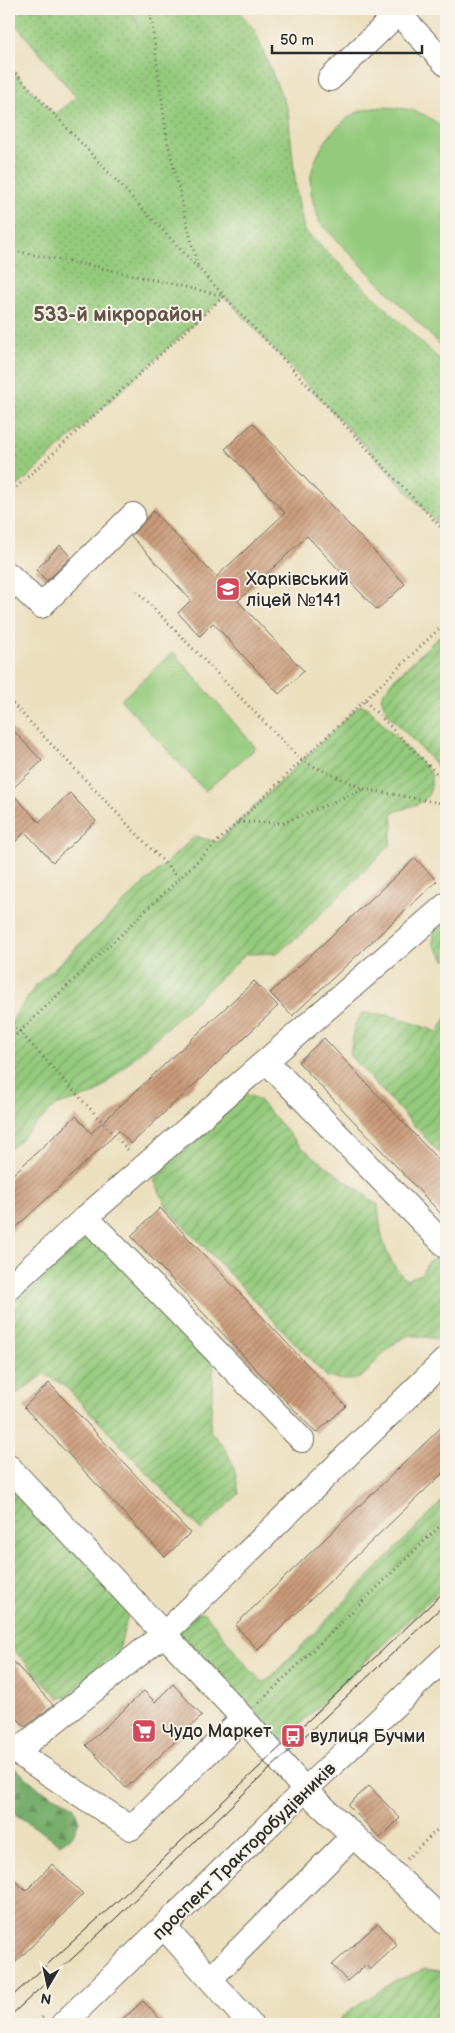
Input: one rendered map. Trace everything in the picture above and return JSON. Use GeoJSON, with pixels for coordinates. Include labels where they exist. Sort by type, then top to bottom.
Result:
{"type":"FeatureCollection","features":[{"type":"Feature","properties":{"kind":"street"},"geometry":{"type":"LineString","coordinates":[[330,79],[396,11],[446,64]]}},
{"type":"Feature","properties":{"kind":"street"},"geometry":{"type":"LineString","coordinates":[[9,575],[41,606],[133,515]]}},
{"type":"Feature","properties":{"kind":"street"},"geometry":{"type":"LineString","coordinates":[[9,1287],[86,1217],[446,905]]}},
{"type":"Feature","properties":{"kind":"street"},"geometry":{"type":"LineString","coordinates":[[266,1061],[446,1246]]}},
{"type":"Feature","properties":{"kind":"street"},"geometry":{"type":"LineString","coordinates":[[86,1217],[302,1440]]}},
{"type":"Feature","properties":{"kind":"street"},"geometry":{"type":"LineString","coordinates":[[243,1718],[131,1828],[12,1749],[164,1634],[446,1359]]}},
{"type":"Feature","properties":{"kind":"street"},"geometry":{"type":"LineString","coordinates":[[9,1467],[243,1718],[305,1790],[446,1923]]}},
{"type":"Feature","properties":{"kind":"street","name":"проспект Тракторобудівників"},"geometry":{"type":"LineString","coordinates":[[63,2024],[165,1928],[305,1790],[446,1657]]}},
{"type":"Feature","properties":{"kind":"street"},"geometry":{"type":"LineString","coordinates":[[210,1979],[353,1836]]}},
{"type":"Feature","properties":{"kind":"street"},"geometry":{"type":"LineString","coordinates":[[165,1928],[250,2024]]}},
{"type":"Feature","properties":{"kind":"path"},"geometry":{"type":"LineString","coordinates":[[150,9],[167,140],[199,269]]}},
{"type":"Feature","properties":{"kind":"path"},"geometry":{"type":"LineString","coordinates":[[9,66],[446,533]]}},
{"type":"Feature","properties":{"kind":"path"},"geometry":{"type":"LineString","coordinates":[[9,250],[224,296]]}},
{"type":"Feature","properties":{"kind":"path"},"geometry":{"type":"LineString","coordinates":[[9,494],[224,296]]}},
{"type":"Feature","properties":{"kind":"path"},"geometry":{"type":"LineString","coordinates":[[137,591],[302,761],[364,789],[446,804]]}},
{"type":"Feature","properties":{"kind":"path"},"geometry":{"type":"LineString","coordinates":[[9,1042],[446,622]]}},
{"type":"Feature","properties":{"kind":"path"},"geometry":{"type":"LineString","coordinates":[[9,700],[179,878]]}},
{"type":"Feature","properties":{"kind":"path"},"geometry":{"type":"LineString","coordinates":[[365,701],[446,783]]}},
{"type":"Feature","properties":{"kind":"path"},"geometry":{"type":"LineString","coordinates":[[238,822],[283,823],[364,789]]}},
{"type":"Feature","properties":{"kind":"path"},"geometry":{"type":"LineString","coordinates":[[9,1020],[128,1150],[136,1148]]}},
{"type":"Feature","properties":{"kind":"path"},"geometry":{"type":"LineString","coordinates":[[243,1718],[446,1520]]}},
{"type":"Feature","properties":{"kind":"path"},"geometry":{"type":"LineString","coordinates":[[393,1872],[446,1821]]}},
{"type":"Feature","properties":{"kind":"green space"},"geometry":{"type":"Polygon","coordinates":[[[9,9],[126,9],[140,27],[129,9],[237,9],[254,29],[288,111],[296,189],[304,230],[446,366],[446,533],[224,296],[9,494],[9,66],[55,115],[76,97],[9,16],[9,9]]]}},
{"type":"Feature","properties":{"kind":"green space"},"geometry":{"type":"Polygon","coordinates":[[[384,107],[418,112],[439,125],[446,132],[446,351],[320,223],[312,198],[310,184],[315,162],[323,145],[335,129],[358,112],[384,107]]]}},
{"type":"Feature","properties":{"kind":"green space"},"geometry":{"type":"Polygon","coordinates":[[[446,630],[446,775],[387,713],[381,697],[391,682],[446,630]]]}},
{"type":"Feature","properties":{"kind":"green space"},"geometry":{"type":"Polygon","coordinates":[[[173,652],[256,748],[205,791],[121,700],[173,652]]]}},
{"type":"Feature","properties":{"kind":"green space"},"geometry":{"type":"Polygon","coordinates":[[[360,705],[367,707],[431,773],[430,791],[427,797],[416,804],[392,813],[393,825],[390,845],[299,936],[277,953],[246,954],[95,1094],[55,1106],[9,1150],[9,1025],[36,985],[195,836],[217,842],[360,705]]]}},
{"type":"Feature","properties":{"kind":"green space"},"geometry":{"type":"Polygon","coordinates":[[[446,919],[446,961],[433,944],[434,932],[446,919]]]}},
{"type":"Feature","properties":{"kind":"green space"},"geometry":{"type":"Polygon","coordinates":[[[363,1013],[390,1015],[438,1032],[446,1018],[446,1160],[350,1056],[354,1026],[363,1013]]]}},
{"type":"Feature","properties":{"kind":"green space"},"geometry":{"type":"Polygon","coordinates":[[[243,1093],[258,1099],[301,1147],[378,1205],[384,1246],[392,1263],[406,1280],[421,1274],[429,1261],[443,1254],[446,1258],[446,1340],[409,1335],[391,1346],[364,1375],[351,1380],[327,1377],[168,1209],[154,1180],[176,1150],[243,1093]]]}},
{"type":"Feature","properties":{"kind":"green space"},"geometry":{"type":"Polygon","coordinates":[[[84,1233],[135,1277],[214,1361],[210,1431],[228,1453],[239,1494],[201,1530],[65,1386],[45,1374],[16,1394],[9,1390],[9,1298],[84,1233]]]}},
{"type":"Feature","properties":{"kind":"green space"},"geometry":{"type":"Polygon","coordinates":[[[9,1479],[118,1597],[128,1614],[115,1666],[77,1696],[59,1698],[9,1645],[9,1479]]]}},
{"type":"Feature","properties":{"kind":"green space"},"geometry":{"type":"Polygon","coordinates":[[[446,1497],[446,1585],[282,1741],[269,1738],[177,1640],[182,1625],[200,1612],[205,1613],[246,1665],[262,1682],[269,1679],[446,1497]]]}},
{"type":"Feature","properties":{"kind":"green space"},"geometry":{"type":"Polygon","coordinates":[[[9,1763],[41,1790],[73,1805],[79,1821],[73,1835],[60,1844],[9,1810],[9,1763]]]}},
{"type":"Feature","properties":{"kind":"green space"},"geometry":{"type":"Polygon","coordinates":[[[425,1969],[446,1972],[446,2024],[338,2024],[341,2017],[393,1982],[425,1969]]]}},
{"type":"Feature","properties":{"kind":"building"},"geometry":{"type":"Polygon","coordinates":[[[253,423],[405,584],[377,610],[307,536],[238,601],[304,671],[279,694],[213,623],[200,636],[178,613],[191,600],[131,536],[153,511],[216,577],[285,513],[225,449],[253,423]]]}},
{"type":"Feature","properties":{"kind":"building"},"geometry":{"type":"Polygon","coordinates":[[[60,545],[71,557],[47,581],[36,570],[60,545]]]}},
{"type":"Feature","properties":{"kind":"building"},"geometry":{"type":"Polygon","coordinates":[[[9,726],[42,761],[10,791],[39,822],[70,793],[96,821],[53,862],[25,832],[9,848],[9,726]]]}},
{"type":"Feature","properties":{"kind":"building"},"geometry":{"type":"Polygon","coordinates":[[[415,858],[437,881],[292,1016],[270,993],[415,858]]]}},
{"type":"Feature","properties":{"kind":"building"},"geometry":{"type":"Polygon","coordinates":[[[254,981],[278,1006],[131,1144],[119,1131],[9,1234],[9,1178],[76,1116],[91,1133],[254,981]]]}},
{"type":"Feature","properties":{"kind":"building"},"geometry":{"type":"Polygon","coordinates":[[[324,1038],[446,1168],[446,1219],[298,1062],[324,1038]]]}},
{"type":"Feature","properties":{"kind":"building"},"geometry":{"type":"Polygon","coordinates":[[[160,1208],[346,1406],[316,1433],[131,1236],[160,1208]]]}},
{"type":"Feature","properties":{"kind":"building"},"geometry":{"type":"Polygon","coordinates":[[[49,1383],[190,1533],[165,1557],[24,1407],[49,1383]]]}},
{"type":"Feature","properties":{"kind":"building"},"geometry":{"type":"Polygon","coordinates":[[[446,1423],[446,1470],[258,1650],[235,1625],[446,1423]]]}},
{"type":"Feature","properties":{"kind":"building"},"geometry":{"type":"Polygon","coordinates":[[[9,1657],[53,1705],[25,1727],[9,1709],[9,1657]]]}},
{"type":"Feature","properties":{"kind":"building","name":"Чудо Маркет"},"geometry":{"type":"Polygon","coordinates":[[[173,1684],[202,1716],[126,1788],[86,1745],[144,1691],[155,1702],[173,1684]]]}},
{"type":"Feature","properties":{"kind":"building"},"geometry":{"type":"Polygon","coordinates":[[[369,1786],[400,1818],[380,1838],[348,1805],[369,1786]]]}},
{"type":"Feature","properties":{"kind":"building"},"geometry":{"type":"Polygon","coordinates":[[[52,1864],[83,1894],[9,1969],[9,1875],[26,1891],[52,1864]]]}},
{"type":"Feature","properties":{"kind":"building"},"geometry":{"type":"Polygon","coordinates":[[[378,1923],[397,1945],[370,1970],[366,1965],[347,1981],[332,1965],[378,1923]]]}},
{"type":"Feature","properties":{"kind":"building"},"geometry":{"type":"Polygon","coordinates":[[[143,2001],[165,2024],[117,2024],[143,2001]]]}},
{"type":"Feature","properties":{"kind":"tram line"},"geometry":{"type":"LineString","coordinates":[[9,1999],[122,1897],[446,1590]]}},
{"type":"Feature","properties":{"kind":"tram line"},"geometry":{"type":"LineString","coordinates":[[9,2017],[116,1918],[238,1799],[446,1603]]}},
{"type":"Feature","properties":{"kind":"place","name":"Харківський ліцей №141"},"geometry":{"type":"Point","coordinates":[228,589]}},
{"type":"Feature","properties":{"kind":"place","name":"Чудо Маркет"},"geometry":{"type":"Point","coordinates":[144,1731]}},
{"type":"Feature","properties":{"kind":"place","name":"вулиця Бучми"},"geometry":{"type":"Point","coordinates":[293,1736]}},
{"type":"Feature","properties":{"kind":"district","name":"533-й мікрорайон"},"geometry":{"type":"Point","coordinates":[118,314]}}]}
